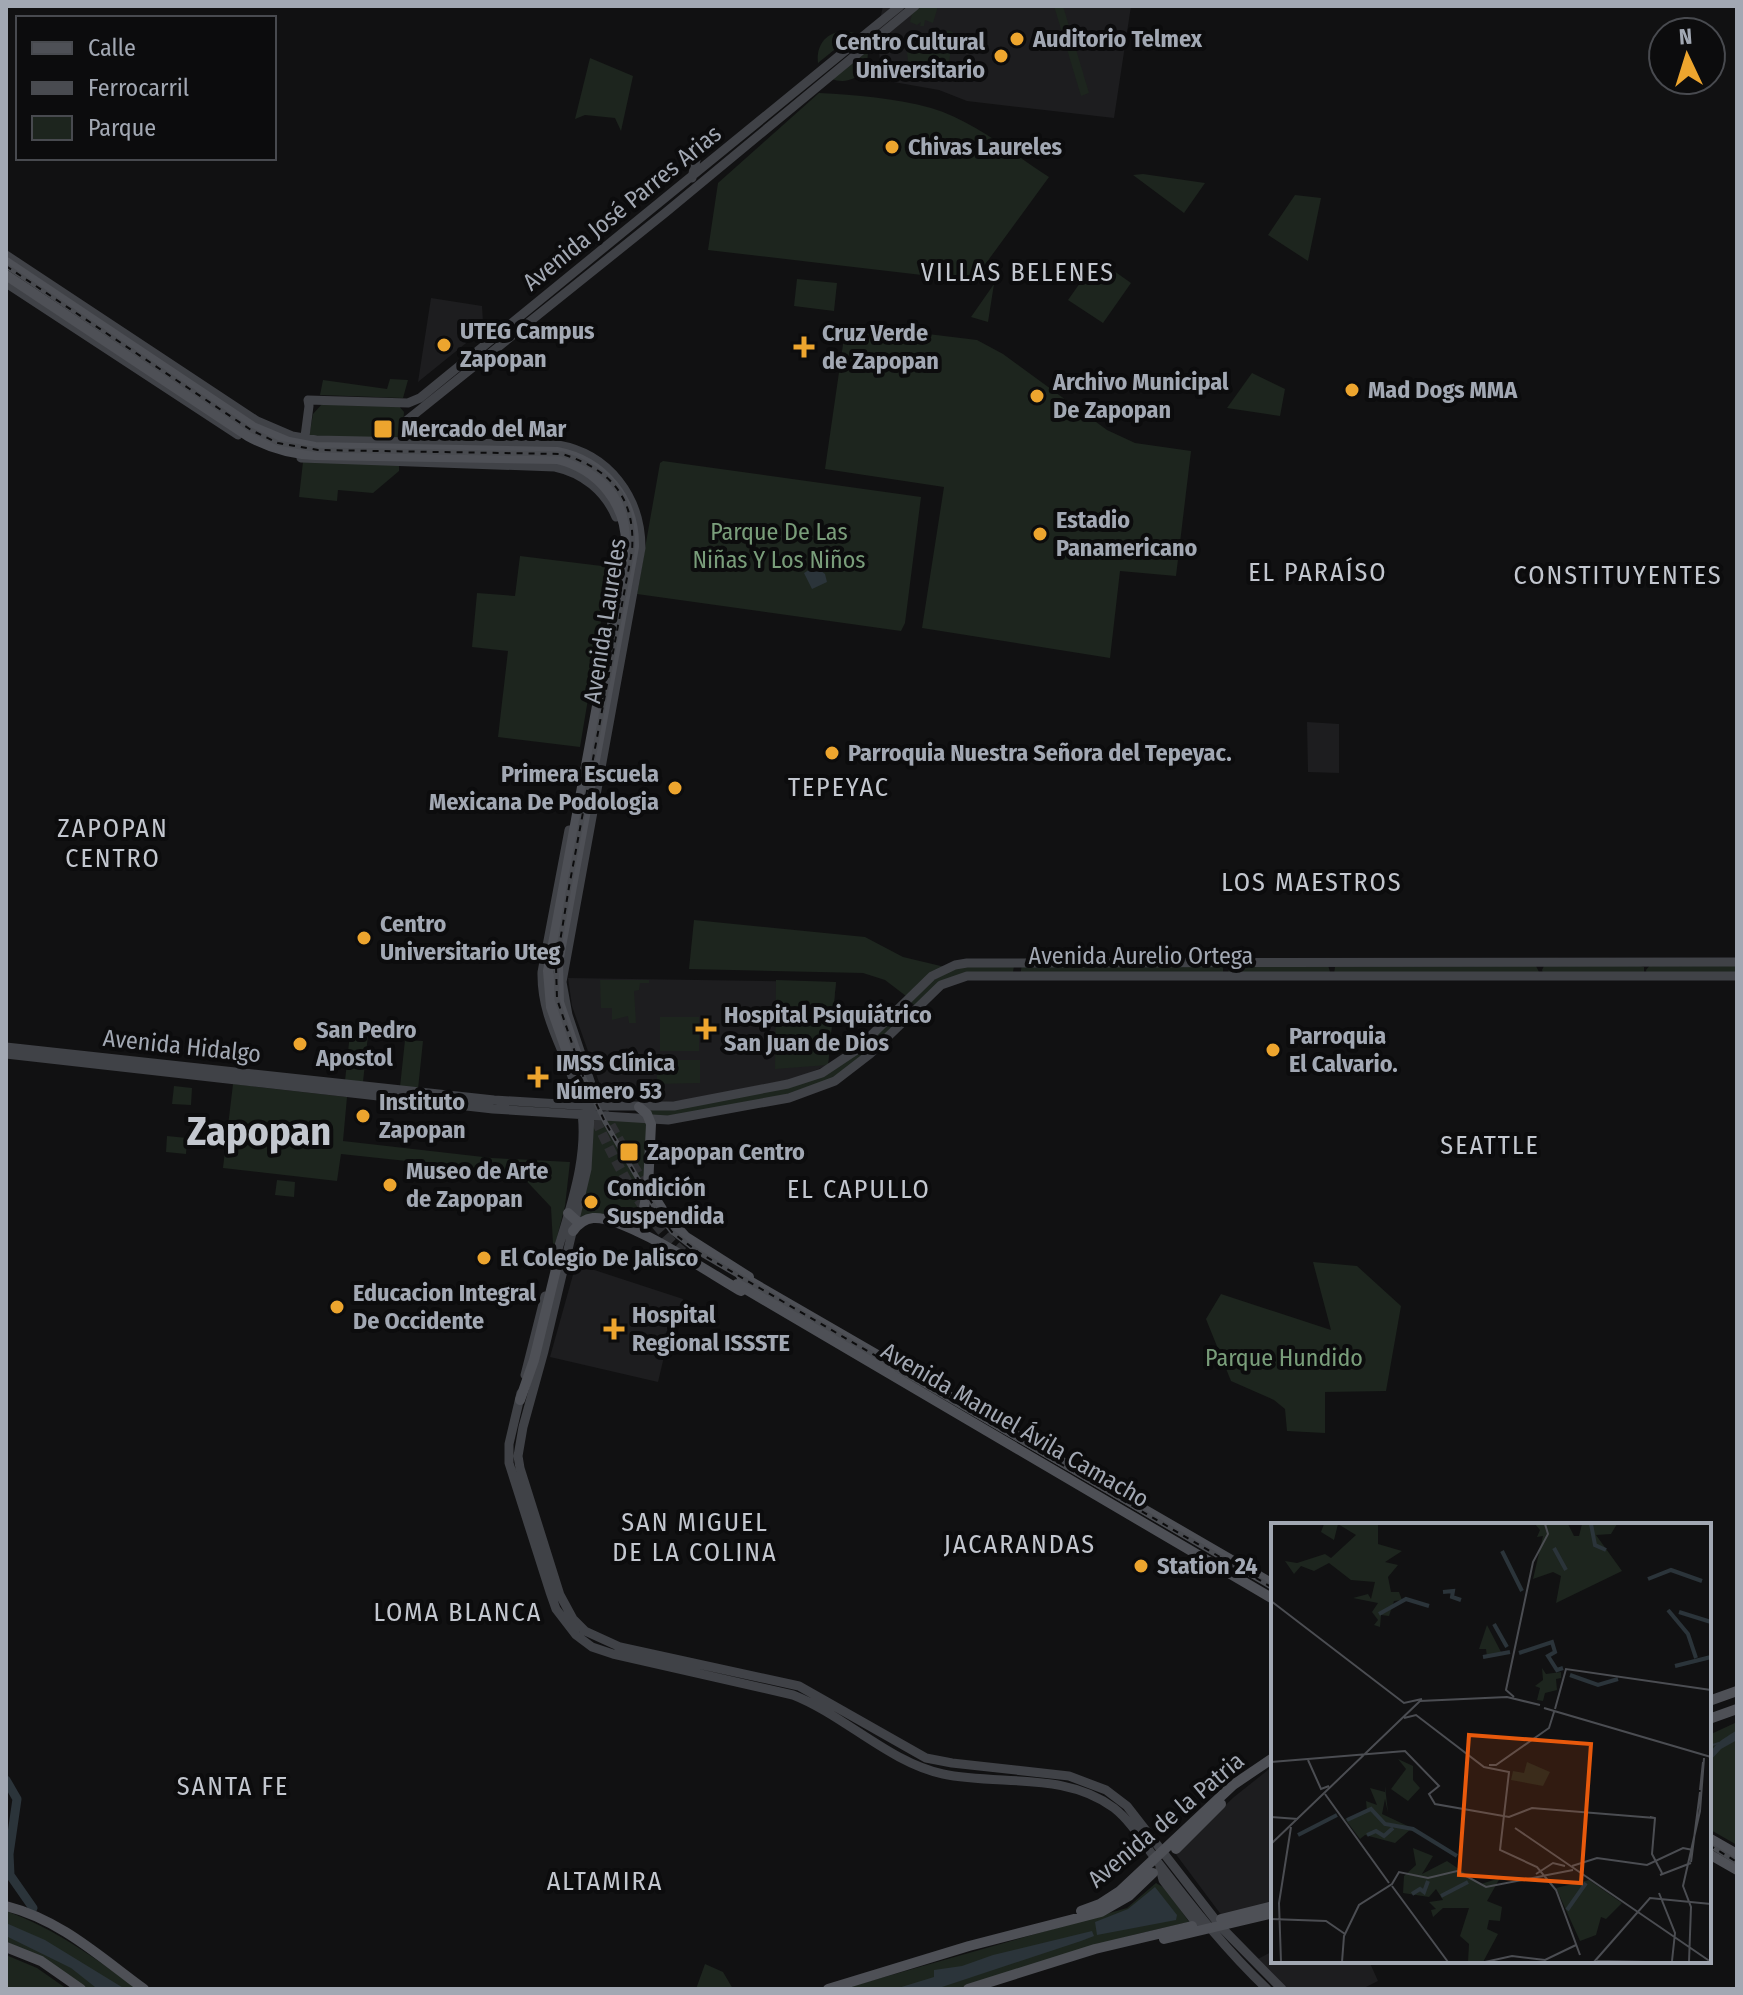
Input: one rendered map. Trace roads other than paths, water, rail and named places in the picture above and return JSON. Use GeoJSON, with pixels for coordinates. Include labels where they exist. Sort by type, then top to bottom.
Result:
{"type":"FeatureCollection","features":[{"type":"Feature","properties":{"kind":"main road","name":"Avenida José Parres Arias"},"geometry":{"type":"LineString","coordinates":[[303,449],[311,400],[408,403],[420,398],[900,6]]}},
{"type":"Feature","properties":{"kind":"main road","name":"Avenida José Parres Arias"},"geometry":{"type":"LineString","coordinates":[[403,453],[406,421],[665,213],[915,6]]}},
{"type":"Feature","properties":{"kind":"main road"},"geometry":{"type":"LineString","coordinates":[[713,147],[727,147],[730,159]]}},
{"type":"Feature","properties":{"kind":"main road"},"geometry":{"type":"LineString","coordinates":[[692,178],[696,160]]}},
{"type":"Feature","properties":{"kind":"main road"},"geometry":{"type":"LineString","coordinates":[[665,213],[664,207],[677,196],[680,187]]}},
{"type":"Feature","properties":{"kind":"main road","name":"Avenida Laureles"},"geometry":{"type":"LineString","coordinates":[[6,255],[303,449]]}},
{"type":"Feature","properties":{"kind":"main road","name":"Avenida Laureles"},"geometry":{"type":"LineString","coordinates":[[6,262],[253,427],[303,449]]}},
{"type":"Feature","properties":{"kind":"main road","name":"Avenida Laureles"},"geometry":{"type":"LineString","coordinates":[[6,275],[248,436],[281,450],[303,449]]}},
{"type":"Feature","properties":{"kind":"main road","name":"Avenida Laureles"},"geometry":{"type":"LineString","coordinates":[[6,283],[235,433],[264,448],[551,459],[569,462],[591,474],[615,501],[625,528],[626,549],[542,972],[545,1009],[586,1110]]}},
{"type":"Feature","properties":{"kind":"main road","name":"Avenida Laureles"},"geometry":{"type":"LineString","coordinates":[[403,453],[558,445],[594,458],[619,480],[636,511],[641,548],[562,982],[568,1015],[595,1092],[586,1110]]}},
{"type":"Feature","properties":{"kind":"main road","name":"Avenida Laureles"},"geometry":{"type":"LineString","coordinates":[[403,453],[557,452],[590,464],[614,485],[629,513],[634,547],[558,963],[559,1002],[572,1054],[551,1007],[548,971],[611,620]]}},
{"type":"Feature","properties":{"kind":"main road"},"geometry":{"type":"LineString","coordinates":[[607,698],[615,689]]}},
{"type":"Feature","properties":{"kind":"main road","name":"Avenida Aurelio Ortega"},"geometry":{"type":"LineString","coordinates":[[586,1110],[674,1106],[788,1084],[822,1073],[855,1051],[932,976],[967,963],[1737,962]]}},
{"type":"Feature","properties":{"kind":"main road","name":"Avenida Aurelio Ortega"},"geometry":{"type":"LineString","coordinates":[[586,1110],[650,1120],[690,1117],[789,1098],[827,1085],[862,1061],[941,985],[967,976],[1737,976]]}},
{"type":"Feature","properties":{"kind":"main road","name":"Avenida Hidalgo"},"geometry":{"type":"LineString","coordinates":[[6,1047],[586,1110]]}},
{"type":"Feature","properties":{"kind":"main road","name":"Avenida Hidalgo"},"geometry":{"type":"LineString","coordinates":[[6,1054],[493,1109],[586,1110]]}},
{"type":"Feature","properties":{"kind":"main road"},"geometry":{"type":"LineString","coordinates":[[626,1226],[642,1218],[648,1187],[650,1120],[639,1107]]}},
{"type":"Feature","properties":{"kind":"main road"},"geometry":{"type":"LineString","coordinates":[[586,1110],[574,1222],[518,1456],[560,1595],[573,1619],[597,1639],[620,1647],[799,1686],[926,1758],[1083,1780],[1106,1790],[1127,1806],[1157,1861],[1163,1880],[1198,1927],[1218,1925],[1271,1907]]}},
{"type":"Feature","properties":{"kind":"main road"},"geometry":{"type":"LineString","coordinates":[[648,1187],[665,1214],[686,1237],[737,1276]]}},
{"type":"Feature","properties":{"kind":"main road"},"geometry":{"type":"LineString","coordinates":[[574,1222],[595,1218],[626,1226],[803,1328],[830,1339]]}},
{"type":"Feature","properties":{"kind":"main road"},"geometry":{"type":"LineString","coordinates":[[574,1222],[509,1444],[512,1479],[556,1609],[568,1626],[600,1650],[793,1695],[905,1760],[935,1772],[1082,1791],[1120,1814],[1157,1861],[1282,1989]]}},
{"type":"Feature","properties":{"kind":"main road"},"geometry":{"type":"LineString","coordinates":[[520,1400],[534,1360],[558,1261]]}},
{"type":"Feature","properties":{"kind":"main road"},"geometry":{"type":"LineString","coordinates":[[724,1281],[726,1272],[737,1276]]}},
{"type":"Feature","properties":{"kind":"main road","name":"Avenida Manuel Ávila Camacho"},"geometry":{"type":"LineString","coordinates":[[737,1276],[850,1338],[1271,1583]]}},
{"type":"Feature","properties":{"kind":"main road","name":"Avenida Manuel Ávila Camacho"},"geometry":{"type":"LineString","coordinates":[[737,1276],[830,1339],[1271,1598]]}},
{"type":"Feature","properties":{"kind":"main road"},"geometry":{"type":"LineString","coordinates":[[1712,1699],[1737,1691]]}},
{"type":"Feature","properties":{"kind":"main road"},"geometry":{"type":"LineString","coordinates":[[1711,1720],[1734,1710]]}},
{"type":"Feature","properties":{"kind":"main road","name":"Avenida de la Patria"},"geometry":{"type":"LineString","coordinates":[[828,1989],[1108,1909],[1129,1896],[1157,1861],[1233,1785],[1271,1758]]}},
{"type":"Feature","properties":{"kind":"main road","name":"Avenida de la Patria"},"geometry":{"type":"LineString","coordinates":[[1176,1849],[1271,1758]]}},
{"type":"Feature","properties":{"kind":"main road"},"geometry":{"type":"LineString","coordinates":[[1711,1839],[1737,1854]]}},
{"type":"Feature","properties":{"kind":"main road"},"geometry":{"type":"LineString","coordinates":[[1711,1855],[1737,1870]]}},
{"type":"Feature","properties":{"kind":"main road"},"geometry":{"type":"LineString","coordinates":[[6,1906],[62,1928],[144,1989]]}},
{"type":"Feature","properties":{"kind":"main road"},"geometry":{"type":"LineString","coordinates":[[1079,1955],[1271,1913]]}},
{"type":"Feature","properties":{"kind":"main road"},"geometry":{"type":"LineString","coordinates":[[1218,1925],[1242,1965],[1267,1989]]}},
{"type":"Feature","properties":{"kind":"main road"},"geometry":{"type":"LineString","coordinates":[[968,1989],[1103,1946],[1192,1926]]}},
{"type":"Feature","properties":{"kind":"main road"},"geometry":{"type":"LineString","coordinates":[[6,1947],[41,1961],[81,1989]]}},
{"type":"Feature","properties":{"kind":"waterway"},"geometry":{"type":"LineString","coordinates":[[1711,1745],[1719,1743]]}},
{"type":"Feature","properties":{"kind":"waterway"},"geometry":{"type":"LineString","coordinates":[[6,1780],[17,1799],[9,1854],[10,1875],[33,1908]]}},
{"type":"Feature","properties":{"kind":"tunnel"},"geometry":{"type":"LineString","coordinates":[[572,1065],[633,1192],[666,1236],[683,1252]]}},
{"type":"Feature","properties":{"kind":"tunnel"},"geometry":{"type":"LineString","coordinates":[[596,1099],[649,1193]]}},
{"type":"Feature","properties":{"kind":"railway"},"geometry":{"type":"LineString","coordinates":[[6,266],[251,430],[278,443],[318,450],[562,454],[579,460],[606,477],[616,488],[630,515],[632,551],[569,887],[556,966],[557,999],[583,1076],[605,1122],[659,1215],[672,1232],[698,1252],[1271,1587]]}},
{"type":"Feature","properties":{"kind":"railway"},"geometry":{"type":"LineString","coordinates":[[1711,1846],[1737,1862]]}},
{"type":"Feature","properties":{"kind":"place","name":"Auditorio Telmex"},"geometry":{"type":"Point","coordinates":[1017,39]}},
{"type":"Feature","properties":{"kind":"place","name":"Centro Cultural Universitario"},"geometry":{"type":"Point","coordinates":[1001,56]}},
{"type":"Feature","properties":{"kind":"place","name":"Chivas Laureles"},"geometry":{"type":"Point","coordinates":[892,147]}},
{"type":"Feature","properties":{"kind":"place","name":"UTEG Campus Zapopan"},"geometry":{"type":"Point","coordinates":[444,345]}},
{"type":"Feature","properties":{"kind":"place","name":"Cruz Verde de Zapopan"},"geometry":{"type":"Point","coordinates":[804,347]}},
{"type":"Feature","properties":{"kind":"place","name":"Mad Dogs MMA"},"geometry":{"type":"Point","coordinates":[1352,390]}},
{"type":"Feature","properties":{"kind":"place","name":"Archivo Municipal De Zapopan"},"geometry":{"type":"Point","coordinates":[1037,396]}},
{"type":"Feature","properties":{"kind":"place","name":"Mercado del Mar"},"geometry":{"type":"Point","coordinates":[383,429]}},
{"type":"Feature","properties":{"kind":"place","name":"Estadio Panamericano"},"geometry":{"type":"Point","coordinates":[1040,534]}},
{"type":"Feature","properties":{"kind":"place","name":"Parroquia Nuestra Señora del Tepeyac."},"geometry":{"type":"Point","coordinates":[832,753]}},
{"type":"Feature","properties":{"kind":"place","name":"Primera Escuela Mexicana De Podologia"},"geometry":{"type":"Point","coordinates":[675,788]}},
{"type":"Feature","properties":{"kind":"place","name":"Centro Universitario Uteg"},"geometry":{"type":"Point","coordinates":[364,938]}},
{"type":"Feature","properties":{"kind":"place","name":"Hospital Psiquiátrico San Juan de Dios"},"geometry":{"type":"Point","coordinates":[706,1029]}},
{"type":"Feature","properties":{"kind":"place","name":"San Pedro Apostol"},"geometry":{"type":"Point","coordinates":[300,1044]}},
{"type":"Feature","properties":{"kind":"place","name":"Parroquia El Calvario."},"geometry":{"type":"Point","coordinates":[1273,1050]}},
{"type":"Feature","properties":{"kind":"place","name":"IMSS Clínica Número 53"},"geometry":{"type":"Point","coordinates":[538,1077]}},
{"type":"Feature","properties":{"kind":"place","name":"Instituto Zapopan"},"geometry":{"type":"Point","coordinates":[363,1116]}},
{"type":"Feature","properties":{"kind":"place","name":"Zapopan Centro"},"geometry":{"type":"Point","coordinates":[629,1152]}},
{"type":"Feature","properties":{"kind":"place","name":"Museo de Arte de Zapopan"},"geometry":{"type":"Point","coordinates":[390,1185]}},
{"type":"Feature","properties":{"kind":"place","name":"Condición Suspendida"},"geometry":{"type":"Point","coordinates":[591,1202]}},
{"type":"Feature","properties":{"kind":"place","name":"El Colegio De Jalisco"},"geometry":{"type":"Point","coordinates":[484,1258]}},
{"type":"Feature","properties":{"kind":"place","name":"Educacion Integral De Occidente"},"geometry":{"type":"Point","coordinates":[337,1307]}},
{"type":"Feature","properties":{"kind":"place","name":"Hospital Regional ISSSTE"},"geometry":{"type":"Point","coordinates":[614,1329]}},
{"type":"Feature","properties":{"kind":"place","name":"Station 24"},"geometry":{"type":"Point","coordinates":[1141,1566]}},
{"type":"Feature","properties":{"kind":"district","name":"VILLAS BELENES"},"geometry":{"type":"Point","coordinates":[1018,272]}},
{"type":"Feature","properties":{"kind":"district","name":"EL PARAÍSO"},"geometry":{"type":"Point","coordinates":[1318,572]}},
{"type":"Feature","properties":{"kind":"district","name":"CONSTITUYENTES"},"geometry":{"type":"Point","coordinates":[1618,575]}},
{"type":"Feature","properties":{"kind":"district","name":"TEPEYAC"},"geometry":{"type":"Point","coordinates":[839,787]}},
{"type":"Feature","properties":{"kind":"district","name":"ZAPOPAN CENTRO"},"geometry":{"type":"Point","coordinates":[113,843]}},
{"type":"Feature","properties":{"kind":"district","name":"LOS MAESTROS"},"geometry":{"type":"Point","coordinates":[1312,882]}},
{"type":"Feature","properties":{"kind":"district","name":"Zapopan"},"geometry":{"type":"Point","coordinates":[259,1131]}},
{"type":"Feature","properties":{"kind":"district","name":"SEATTLE"},"geometry":{"type":"Point","coordinates":[1490,1145]}},
{"type":"Feature","properties":{"kind":"district","name":"EL CAPULLO"},"geometry":{"type":"Point","coordinates":[859,1189]}},
{"type":"Feature","properties":{"kind":"district","name":"SAN MIGUEL DE LA COLINA"},"geometry":{"type":"Point","coordinates":[695,1537]}},
{"type":"Feature","properties":{"kind":"district","name":"JACARANDAS"},"geometry":{"type":"Point","coordinates":[1020,1544]}},
{"type":"Feature","properties":{"kind":"district","name":"LOMA BLANCA"},"geometry":{"type":"Point","coordinates":[458,1612]}},
{"type":"Feature","properties":{"kind":"district","name":"SANTA FE"},"geometry":{"type":"Point","coordinates":[233,1786]}},
{"type":"Feature","properties":{"kind":"district","name":"ALTAMIRA"},"geometry":{"type":"Point","coordinates":[605,1881]}},
{"type":"Feature","properties":{"kind":"park label","name":"Parque De Las Niñas Y Los Niños"},"geometry":{"type":"Point","coordinates":[779,546]}},
{"type":"Feature","properties":{"kind":"park label","name":"Parque Hundido"},"geometry":{"type":"Point","coordinates":[1284,1358]}}]}
